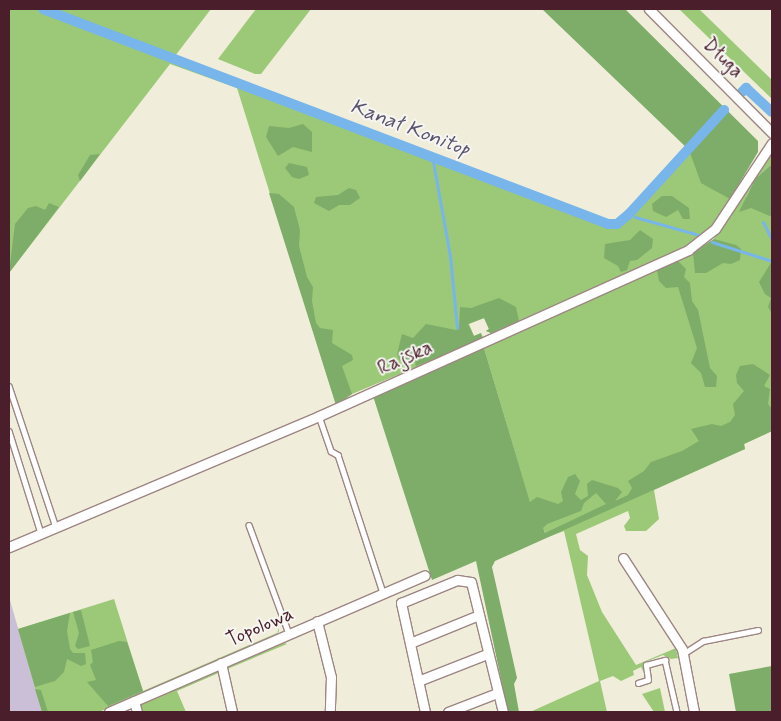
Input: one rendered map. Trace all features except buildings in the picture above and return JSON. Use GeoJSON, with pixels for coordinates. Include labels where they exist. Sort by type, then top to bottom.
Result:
{"type":"FeatureCollection","features":[{"type":"Feature","properties":{"kind":"street","name":"Długa"},"geometry":{"type":"LineString","coordinates":[[648,9],[772,133]]}},
{"type":"Feature","properties":{"kind":"street","name":"Rajska"},"geometry":{"type":"LineString","coordinates":[[9,547],[319,416],[688,250],[715,229],[772,143]]}},
{"type":"Feature","properties":{"kind":"street"},"geometry":{"type":"LineString","coordinates":[[623,558],[683,654],[694,712]]}},
{"type":"Feature","properties":{"kind":"street","name":"Topolowa"},"geometry":{"type":"LineString","coordinates":[[109,712],[425,575]]}},
{"type":"Feature","properties":{"kind":"street"},"geometry":{"type":"LineString","coordinates":[[425,712],[401,603],[458,580],[471,582],[487,654],[503,712]]}},
{"type":"Feature","properties":{"kind":"street"},"geometry":{"type":"LineString","coordinates":[[410,643],[479,615]]}},
{"type":"Feature","properties":{"kind":"street"},"geometry":{"type":"LineString","coordinates":[[317,621],[330,677],[330,712]]}},
{"type":"Feature","properties":{"kind":"street"},"geometry":{"type":"LineString","coordinates":[[418,682],[487,654]]}},
{"type":"Feature","properties":{"kind":"street"},"geometry":{"type":"LineString","coordinates":[[221,663],[232,712]]}},
{"type":"Feature","properties":{"kind":"street"},"geometry":{"type":"LineString","coordinates":[[448,712],[497,693]]}},
{"type":"Feature","properties":{"kind":"street"},"geometry":{"type":"LineString","coordinates":[[134,701],[137,712]]}},
{"type":"Feature","properties":{"kind":"lane"},"geometry":{"type":"LineString","coordinates":[[10,386],[56,527]]}},
{"type":"Feature","properties":{"kind":"lane"},"geometry":{"type":"LineString","coordinates":[[319,416],[331,452],[338,455],[383,593]]}},
{"type":"Feature","properties":{"kind":"lane"},"geometry":{"type":"LineString","coordinates":[[9,431],[41,533]]}},
{"type":"Feature","properties":{"kind":"lane"},"geometry":{"type":"LineString","coordinates":[[249,525],[289,634]]}},
{"type":"Feature","properties":{"kind":"lane"},"geometry":{"type":"LineString","coordinates":[[683,654],[703,641],[758,630]]}},
{"type":"Feature","properties":{"kind":"lane"},"geometry":{"type":"LineString","coordinates":[[638,683],[648,680],[646,665],[665,660],[677,712]]}},
{"type":"Feature","properties":{"kind":"shaded area"},"geometry":{"type":"Polygon","coordinates":[[[9,597],[34,683],[42,712],[9,712],[9,597]]]}},
{"type":"Feature","properties":{"kind":"green space"},"geometry":{"type":"Polygon","coordinates":[[[9,9],[36,9],[608,226],[623,224],[689,150],[734,194],[713,224],[692,244],[491,333],[486,331],[489,329],[484,318],[469,324],[474,336],[481,333],[474,343],[352,394],[336,405],[237,88],[170,64],[9,273],[9,9]]]}},
{"type":"Feature","properties":{"kind":"green space"},"geometry":{"type":"Polygon","coordinates":[[[50,9],[211,9],[175,56],[50,9]]]}},
{"type":"Feature","properties":{"kind":"green space"},"geometry":{"type":"Polygon","coordinates":[[[256,9],[311,9],[261,74],[255,74],[218,59],[256,9]]]}},
{"type":"Feature","properties":{"kind":"green space"},"geometry":{"type":"Polygon","coordinates":[[[542,9],[625,9],[758,141],[758,152],[730,199],[701,183],[689,150],[542,9]]]}},
{"type":"Feature","properties":{"kind":"green space"},"geometry":{"type":"Polygon","coordinates":[[[679,9],[699,9],[772,80],[772,99],[679,9]]]}},
{"type":"Feature","properties":{"kind":"green space"},"geometry":{"type":"Polygon","coordinates":[[[303,124],[312,132],[312,152],[293,147],[278,156],[266,137],[269,126],[289,128],[303,124]]]}},
{"type":"Feature","properties":{"kind":"green space"},"geometry":{"type":"Polygon","coordinates":[[[772,152],[772,164],[755,179],[746,197],[772,193],[772,431],[744,444],[745,449],[654,490],[659,519],[646,531],[626,531],[624,526],[630,518],[628,511],[576,534],[580,550],[588,556],[587,575],[602,612],[636,665],[676,648],[678,658],[671,659],[663,655],[643,663],[643,671],[641,667],[633,671],[634,675],[621,681],[613,676],[600,681],[607,712],[530,712],[599,681],[564,531],[548,537],[533,513],[484,348],[678,261],[713,240],[772,152]]]}},
{"type":"Feature","properties":{"kind":"green space"},"geometry":{"type":"Polygon","coordinates":[[[100,154],[80,181],[78,175],[90,155],[100,154]]]}},
{"type":"Feature","properties":{"kind":"green space"},"geometry":{"type":"Polygon","coordinates":[[[289,163],[307,167],[309,175],[299,179],[292,177],[285,168],[289,163]]]}},
{"type":"Feature","properties":{"kind":"green space"},"geometry":{"type":"Polygon","coordinates":[[[772,164],[772,217],[751,208],[739,212],[755,179],[772,164]]]}},
{"type":"Feature","properties":{"kind":"green space"},"geometry":{"type":"Polygon","coordinates":[[[349,188],[356,190],[360,198],[350,205],[339,205],[329,211],[314,203],[316,197],[338,195],[349,188]]]}},
{"type":"Feature","properties":{"kind":"green space"},"geometry":{"type":"Polygon","coordinates":[[[269,193],[279,194],[294,207],[300,230],[299,246],[307,277],[313,287],[312,301],[316,323],[320,328],[333,330],[332,343],[352,355],[353,360],[342,366],[352,394],[336,405],[269,193]]]}},
{"type":"Feature","properties":{"kind":"green space"},"geometry":{"type":"Polygon","coordinates":[[[662,196],[672,196],[689,208],[690,219],[683,219],[678,210],[666,217],[653,211],[652,204],[662,196]]]}},
{"type":"Feature","properties":{"kind":"green space"},"geometry":{"type":"Polygon","coordinates":[[[49,203],[59,207],[9,273],[15,224],[28,208],[36,206],[45,210],[49,203]]]}},
{"type":"Feature","properties":{"kind":"green space"},"geometry":{"type":"Polygon","coordinates":[[[640,230],[653,239],[652,248],[637,260],[630,261],[627,270],[621,272],[618,266],[604,258],[605,244],[630,240],[640,230]]]}},
{"type":"Feature","properties":{"kind":"green space"},"geometry":{"type":"Polygon","coordinates":[[[714,239],[736,245],[741,249],[740,260],[731,264],[723,263],[706,273],[695,273],[693,253],[714,239]]]}},
{"type":"Feature","properties":{"kind":"green space"},"geometry":{"type":"Polygon","coordinates":[[[678,261],[686,269],[684,277],[690,283],[692,301],[698,310],[710,368],[717,376],[716,387],[705,387],[701,373],[691,363],[697,348],[678,287],[666,288],[659,281],[657,270],[678,261]]]}},
{"type":"Feature","properties":{"kind":"green space"},"geometry":{"type":"Polygon","coordinates":[[[772,261],[771,312],[768,307],[771,298],[765,294],[759,282],[772,261]]]}},
{"type":"Feature","properties":{"kind":"green space"},"geometry":{"type":"Polygon","coordinates":[[[499,298],[516,307],[519,321],[491,333],[486,331],[489,329],[484,318],[468,324],[474,336],[481,333],[483,338],[474,343],[416,366],[415,362],[400,361],[397,354],[402,334],[413,338],[426,324],[456,330],[459,328],[460,307],[471,308],[499,298]]]}},
{"type":"Feature","properties":{"kind":"green space"},"geometry":{"type":"Polygon","coordinates":[[[484,348],[530,502],[537,497],[558,504],[563,501],[561,492],[568,477],[575,474],[580,481],[575,494],[581,500],[588,496],[587,484],[592,480],[618,488],[622,492],[615,501],[628,495],[632,488],[628,481],[644,471],[651,462],[682,451],[699,441],[691,429],[712,424],[721,426],[730,422],[735,415],[733,404],[744,391],[737,383],[736,375],[740,366],[753,364],[770,375],[764,386],[770,389],[768,404],[772,409],[772,431],[744,444],[745,449],[495,561],[492,567],[517,678],[514,684],[519,712],[508,712],[476,561],[432,580],[373,396],[484,348]],[[596,493],[584,503],[581,511],[547,524],[543,528],[545,533],[606,504],[596,493]]]}},
{"type":"Feature","properties":{"kind":"green space"},"geometry":{"type":"Polygon","coordinates":[[[114,599],[143,691],[277,633],[279,628],[279,631],[276,635],[99,712],[42,712],[18,629],[114,599]]]}},
{"type":"Feature","properties":{"kind":"green space"},"geometry":{"type":"Polygon","coordinates":[[[81,610],[90,646],[78,649],[75,646],[79,633],[73,612],[81,610]]]}},
{"type":"Feature","properties":{"kind":"green space"},"geometry":{"type":"Polygon","coordinates":[[[70,613],[67,631],[70,649],[73,653],[85,653],[86,664],[81,666],[67,659],[64,672],[55,681],[35,687],[18,629],[70,613]]]}},
{"type":"Feature","properties":{"kind":"green space"},"geometry":{"type":"Polygon","coordinates":[[[119,641],[127,642],[143,691],[108,706],[87,682],[96,680],[90,665],[93,662],[91,650],[119,641]]]}},
{"type":"Feature","properties":{"kind":"green space"},"geometry":{"type":"Polygon","coordinates":[[[285,643],[287,644],[225,670],[224,666],[285,643]]]}},
{"type":"Feature","properties":{"kind":"green space"},"geometry":{"type":"Polygon","coordinates":[[[772,666],[772,712],[736,712],[729,674],[772,666]]]}},
{"type":"Feature","properties":{"kind":"green space"},"geometry":{"type":"Polygon","coordinates":[[[219,667],[221,672],[177,691],[186,712],[142,712],[140,703],[219,667]]]}},
{"type":"Feature","properties":{"kind":"green space"},"geometry":{"type":"Polygon","coordinates":[[[660,688],[665,712],[654,712],[642,694],[660,688]]]}},
{"type":"Feature","properties":{"kind":"green space"},"geometry":{"type":"Polygon","coordinates":[[[35,689],[41,690],[48,712],[42,712],[35,689]]]}},
{"type":"Feature","properties":{"kind":"waterway","name":"Kanał Konitop"},"geometry":{"type":"LineString","coordinates":[[43,9],[608,224],[617,224],[629,214],[724,110]]}},
{"type":"Feature","properties":{"kind":"waterway"},"geometry":{"type":"LineString","coordinates":[[742,92],[746,88],[772,112]]}},
{"type":"Feature","properties":{"kind":"waterway"},"geometry":{"type":"LineString","coordinates":[[432,156],[450,256],[457,328]]}},
{"type":"Feature","properties":{"kind":"waterway"},"geometry":{"type":"LineString","coordinates":[[635,217],[699,235]]}},
{"type":"Feature","properties":{"kind":"waterway"},"geometry":{"type":"LineString","coordinates":[[763,222],[772,240]]}},
{"type":"Feature","properties":{"kind":"waterway"},"geometry":{"type":"LineString","coordinates":[[712,242],[772,261]]}}]}
